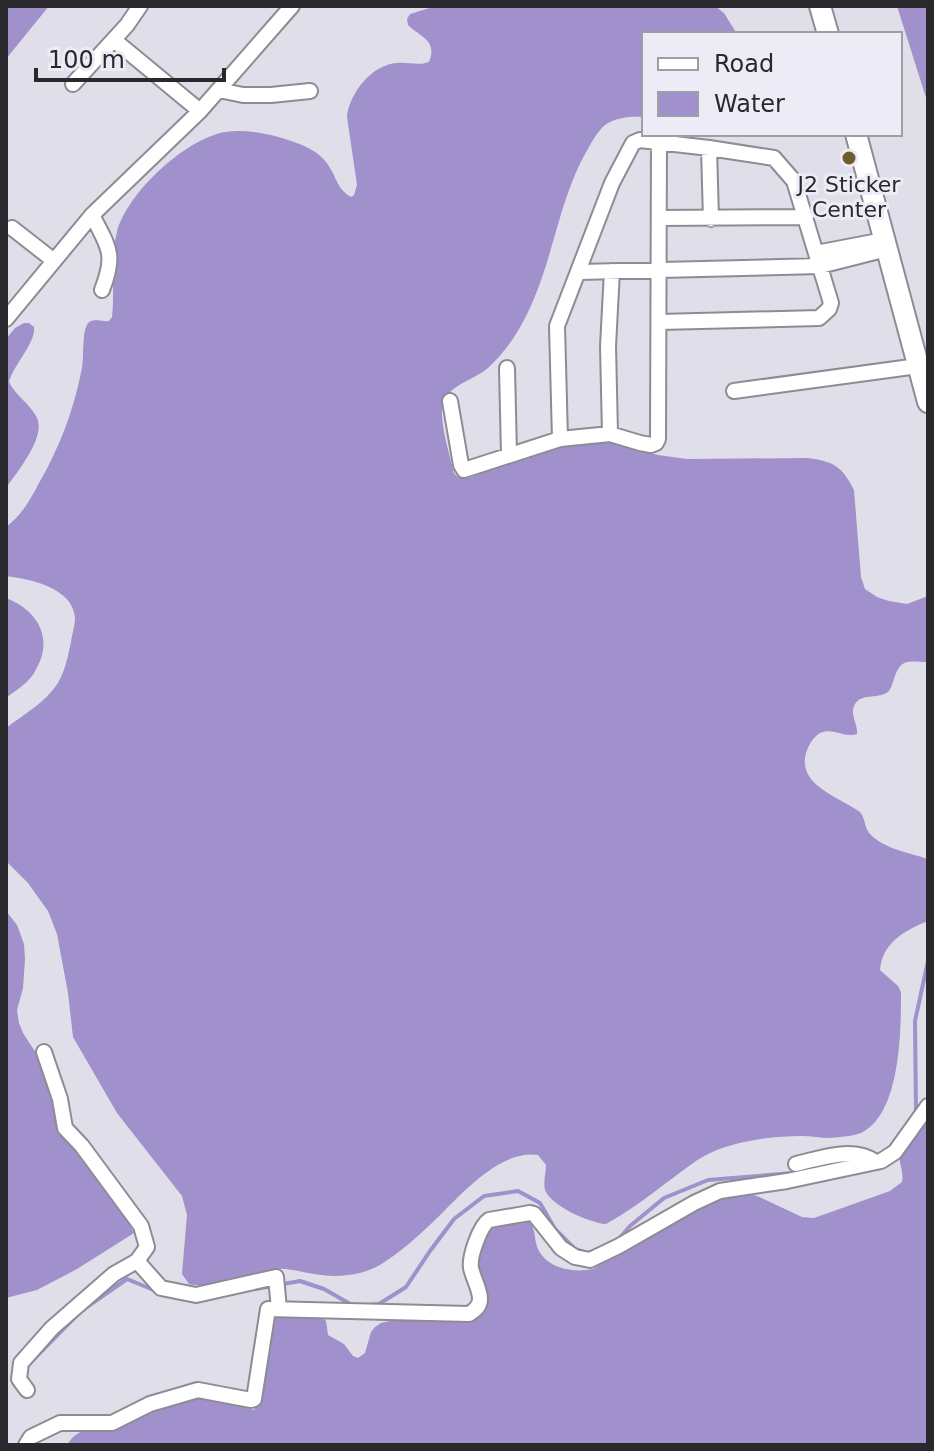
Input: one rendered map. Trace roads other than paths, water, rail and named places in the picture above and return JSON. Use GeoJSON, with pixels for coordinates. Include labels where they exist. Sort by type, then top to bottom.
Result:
{"type":"FeatureCollection","features":[{"type":"Feature","properties":{"kind":"main road"},"geometry":{"type":"LineString","coordinates":[[820,6],[827,32]]}},
{"type":"Feature","properties":{"kind":"main road"},"geometry":{"type":"LineString","coordinates":[[857,136],[928,402]]}},
{"type":"Feature","properties":{"kind":"street"},"geometry":{"type":"LineString","coordinates":[[73,84],[114,40],[140,6]]}},
{"type":"Feature","properties":{"kind":"street"},"geometry":{"type":"LineString","coordinates":[[6,319],[92,215],[200,111],[292,6]]}},
{"type":"Feature","properties":{"kind":"street"},"geometry":{"type":"LineString","coordinates":[[114,40],[200,111]]}},
{"type":"Feature","properties":{"kind":"street"},"geometry":{"type":"LineString","coordinates":[[219,90],[243,95],[310,91]]}},
{"type":"Feature","properties":{"kind":"street"},"geometry":{"type":"LineString","coordinates":[[560,439],[557,326],[612,183],[633,143],[640,140],[659,142],[774,158],[794,181],[831,303],[829,309],[819,318],[659,322]]}},
{"type":"Feature","properties":{"kind":"street"},"geometry":{"type":"LineString","coordinates":[[450,401],[464,470],[560,439],[610,434],[651,445],[656,443],[659,142]]}},
{"type":"Feature","properties":{"kind":"street"},"geometry":{"type":"LineString","coordinates":[[709,148],[711,219]]}},
{"type":"Feature","properties":{"kind":"street"},"geometry":{"type":"LineString","coordinates":[[92,215],[110,253],[110,269],[102,290]]}},
{"type":"Feature","properties":{"kind":"street"},"geometry":{"type":"LineString","coordinates":[[659,218],[806,217]]}},
{"type":"Feature","properties":{"kind":"street"},"geometry":{"type":"LineString","coordinates":[[12,228],[58,254]]}},
{"type":"Feature","properties":{"kind":"street"},"geometry":{"type":"LineString","coordinates":[[579,272],[818,260],[885,244]]}},
{"type":"Feature","properties":{"kind":"street"},"geometry":{"type":"LineString","coordinates":[[610,434],[608,346],[612,271]]}},
{"type":"Feature","properties":{"kind":"street"},"geometry":{"type":"LineString","coordinates":[[734,391],[918,366]]}},
{"type":"Feature","properties":{"kind":"street"},"geometry":{"type":"LineString","coordinates":[[507,368],[509,455]]}},
{"type":"Feature","properties":{"kind":"street"},"geometry":{"type":"LineString","coordinates":[[27,1390],[19,1379],[21,1363],[52,1328],[114,1274],[137,1261],[147,1247],[141,1226],[82,1146],[65,1128],[60,1099],[44,1052]]}},
{"type":"Feature","properties":{"kind":"street"},"geometry":{"type":"LineString","coordinates":[[796,1164],[845,1154],[881,1161],[895,1152],[928,1106]]}},
{"type":"Feature","properties":{"kind":"street"},"geometry":{"type":"LineString","coordinates":[[26,1445],[31,1437],[60,1423],[112,1423],[150,1404],[198,1390],[254,1399],[268,1309],[469,1314],[477,1309],[480,1300],[469,1263],[484,1223],[489,1220],[534,1214],[561,1248],[575,1257],[590,1260],[720,1191],[787,1181],[872,1159]]}},
{"type":"Feature","properties":{"kind":"street"},"geometry":{"type":"LineString","coordinates":[[137,1261],[161,1288],[196,1295],[273,1276],[278,1284],[279,1309]]}},
{"type":"Feature","properties":{"kind":"water"},"geometry":{"type":"Polygon","coordinates":[[[6,6],[49,6],[6,59],[6,6]]]}},
{"type":"Feature","properties":{"kind":"water"},"geometry":{"type":"Polygon","coordinates":[[[436,6],[715,6],[724,13],[736,32],[642,32],[642,117],[612,121],[593,140],[572,182],[544,273],[528,312],[511,342],[496,360],[447,395],[442,407],[445,436],[454,473],[462,478],[532,454],[589,441],[610,442],[687,459],[807,458],[830,463],[841,470],[854,490],[861,577],[865,589],[877,597],[907,604],[928,596],[928,662],[903,664],[889,691],[858,700],[853,712],[857,734],[820,733],[808,747],[805,764],[808,774],[822,789],[860,812],[869,833],[877,840],[928,859],[928,921],[896,939],[882,961],[880,970],[901,992],[899,1048],[891,1090],[884,1108],[874,1123],[861,1133],[831,1138],[769,1138],[747,1141],[710,1153],[606,1224],[581,1217],[555,1202],[545,1190],[546,1165],[538,1155],[523,1155],[494,1167],[467,1188],[410,1243],[371,1269],[338,1276],[274,1269],[219,1284],[189,1284],[182,1274],[187,1215],[182,1196],[117,1113],[73,1037],[57,934],[48,911],[28,883],[6,861],[6,728],[41,702],[58,683],[63,674],[75,618],[67,599],[58,592],[37,582],[6,576],[6,527],[29,501],[60,442],[79,383],[87,325],[94,320],[109,321],[112,317],[117,232],[132,201],[160,170],[193,145],[225,132],[244,131],[284,139],[315,152],[325,160],[340,188],[351,197],[354,195],[357,185],[347,117],[357,90],[371,74],[388,65],[429,62],[431,49],[426,40],[408,25],[410,14],[436,6]]]}},
{"type":"Feature","properties":{"kind":"water"},"geometry":{"type":"Polygon","coordinates":[[[897,6],[928,6],[928,104],[897,6]]]}},
{"type":"Feature","properties":{"kind":"water"},"geometry":{"type":"Polygon","coordinates":[[[24,323],[34,327],[34,333],[9,382],[30,407],[39,424],[30,453],[6,488],[6,339],[24,323]]]}},
{"type":"Feature","properties":{"kind":"water"},"geometry":{"type":"Polygon","coordinates":[[[6,598],[35,619],[43,638],[43,649],[31,677],[6,698],[6,598]]]}},
{"type":"Feature","properties":{"kind":"water"},"geometry":{"type":"Polygon","coordinates":[[[6,911],[17,925],[24,944],[23,988],[17,1010],[19,1023],[47,1070],[66,1140],[79,1151],[119,1204],[134,1233],[37,1290],[6,1298],[6,911]]]}},
{"type":"Feature","properties":{"kind":"water"},"geometry":{"type":"Polygon","coordinates":[[[928,1112],[928,1445],[67,1445],[83,1431],[123,1427],[147,1414],[196,1397],[218,1397],[254,1410],[259,1400],[274,1316],[322,1317],[326,1321],[328,1335],[344,1344],[358,1358],[365,1353],[371,1332],[381,1323],[399,1319],[464,1320],[486,1301],[478,1257],[490,1225],[528,1220],[543,1257],[556,1266],[586,1270],[593,1269],[711,1198],[743,1193],[757,1196],[802,1217],[814,1218],[890,1191],[902,1182],[899,1153],[928,1112]]]}},
{"type":"Feature","properties":{"kind":"waterway"},"geometry":{"type":"LineString","coordinates":[[916,1114],[915,1021],[928,961]]}},
{"type":"Feature","properties":{"kind":"waterway"},"geometry":{"type":"LineString","coordinates":[[619,1239],[664,1198],[708,1180],[794,1173]]}},
{"type":"Feature","properties":{"kind":"waterway"},"geometry":{"type":"LineString","coordinates":[[368,1305],[379,1304],[406,1287],[454,1219],[484,1196],[518,1191],[540,1203],[555,1229],[575,1249],[584,1252]]}},
{"type":"Feature","properties":{"kind":"waterway"},"geometry":{"type":"LineString","coordinates":[[25,1368],[81,1311],[127,1279],[156,1291]]}},
{"type":"Feature","properties":{"kind":"waterway"},"geometry":{"type":"LineString","coordinates":[[255,1289],[300,1281],[324,1289],[352,1305]]}},
{"type":"Feature","properties":{"kind":"place","name":"J2 Sticker Center"},"geometry":{"type":"Point","coordinates":[849,158]}}]}
